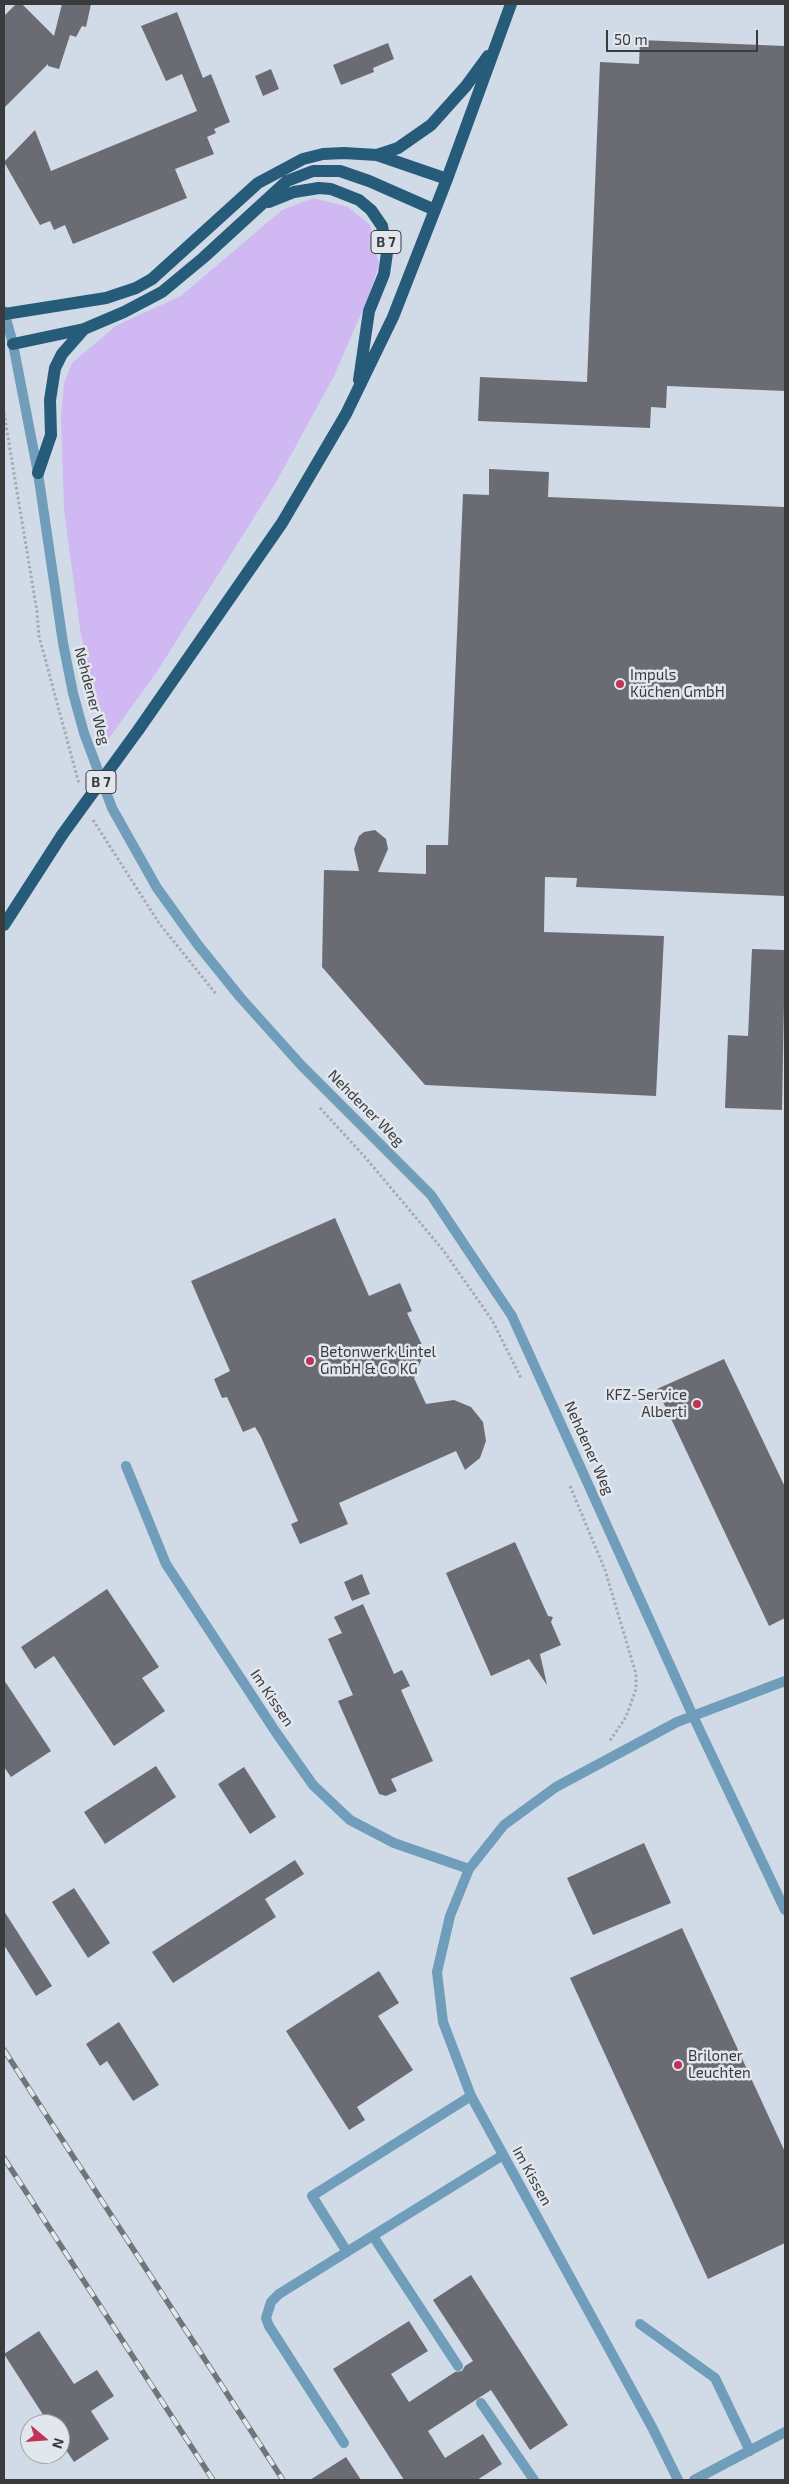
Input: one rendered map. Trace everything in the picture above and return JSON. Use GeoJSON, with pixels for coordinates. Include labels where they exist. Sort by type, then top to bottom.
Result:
{"type":"FeatureCollection","features":[{"type":"Feature","properties":{"kind":"main road","name":"B 7"},"geometry":{"type":"LineString","coordinates":[[4,925],[62,835],[139,729],[282,523],[329,446],[393,317],[447,179],[511,4]]}},
{"type":"Feature","properties":{"kind":"main road","name":"B 7"},"geometry":{"type":"LineString","coordinates":[[377,155],[404,144],[431,125],[466,86],[496,44]]}},
{"type":"Feature","properties":{"kind":"main road","name":"B 7"},"geometry":{"type":"LineString","coordinates":[[4,313],[106,298],[136,288],[152,279],[258,183],[286,166],[322,154],[377,155],[447,179]]}},
{"type":"Feature","properties":{"kind":"main road","name":"B 7"},"geometry":{"type":"LineString","coordinates":[[8,345],[84,329],[124,312],[162,292],[188,272],[287,181],[314,171],[340,171],[369,181],[435,210]]}},
{"type":"Feature","properties":{"kind":"main road","name":"B 7"},"geometry":{"type":"LineString","coordinates":[[261,205],[294,192],[319,188],[331,189],[359,200],[371,210],[382,226],[387,253],[384,274],[370,311],[357,392]]}},
{"type":"Feature","properties":{"kind":"main road","name":"B 7"},"geometry":{"type":"LineString","coordinates":[[38,473],[50,435],[50,400],[55,368],[62,354],[84,329]]}},
{"type":"Feature","properties":{"kind":"street","name":"Nehdener Weg"},"geometry":{"type":"LineString","coordinates":[[4,313],[8,345],[38,473],[63,644],[73,693],[112,808],[128,840],[157,888],[240,997],[301,1065],[431,1195],[512,1316],[693,1716],[785,1910]]}},
{"type":"Feature","properties":{"kind":"street","name":"Im Kissen"},"geometry":{"type":"LineString","coordinates":[[126,1466],[166,1564],[275,1731],[313,1785],[350,1820],[394,1843],[469,1869]]}},
{"type":"Feature","properties":{"kind":"street","name":"Im Kissen"},"geometry":{"type":"LineString","coordinates":[[678,2480],[649,2421],[471,2096],[443,2022],[437,1972],[450,1916],[469,1869],[504,1825],[556,1787],[598,1762],[693,1716],[785,1681]]}},
{"type":"Feature","properties":{"kind":"street"},"geometry":{"type":"LineString","coordinates":[[347,2252],[312,2196],[471,2096]]}},
{"type":"Feature","properties":{"kind":"street"},"geometry":{"type":"LineString","coordinates":[[344,2444],[266,2318],[271,2302],[279,2294],[503,2155]]}},
{"type":"Feature","properties":{"kind":"street"},"geometry":{"type":"LineString","coordinates":[[373,2236],[458,2366]]}},
{"type":"Feature","properties":{"kind":"street"},"geometry":{"type":"LineString","coordinates":[[640,2324],[715,2378],[750,2451]]}},
{"type":"Feature","properties":{"kind":"street"},"geometry":{"type":"LineString","coordinates":[[481,2404],[534,2480]]}},
{"type":"Feature","properties":{"kind":"street"},"geometry":{"type":"LineString","coordinates":[[694,2480],[785,2432]]}},
{"type":"Feature","properties":{"kind":"shaded area"},"geometry":{"type":"Polygon","coordinates":[[[4,4],[785,4],[785,2480],[4,2480],[4,4]]]}},
{"type":"Feature","properties":{"kind":"shaded area"},"geometry":{"type":"Polygon","coordinates":[[[313,198],[348,207],[370,225],[379,265],[368,298],[333,378],[275,484],[158,670],[107,741],[93,699],[93,688],[80,629],[64,510],[61,416],[64,383],[72,363],[117,325],[181,296],[282,210],[313,198]]]}},
{"type":"Feature","properties":{"kind":"building"},"geometry":{"type":"Polygon","coordinates":[[[16,4],[22,4],[54,36],[62,4],[91,4],[86,27],[82,26],[76,37],[70,35],[59,69],[48,66],[48,64],[4,108],[4,16],[16,4]]]}},
{"type":"Feature","properties":{"kind":"building"},"geometry":{"type":"Polygon","coordinates":[[[177,12],[203,78],[211,74],[230,122],[214,129],[216,133],[207,137],[214,154],[175,169],[187,198],[73,244],[65,225],[54,230],[50,221],[40,225],[4,162],[35,130],[51,171],[197,111],[182,74],[166,81],[141,26],[177,12]]]}},
{"type":"Feature","properties":{"kind":"building"},"geometry":{"type":"Polygon","coordinates":[[[640,40],[785,46],[785,391],[667,386],[666,408],[651,407],[650,428],[478,421],[480,377],[587,382],[600,62],[639,64],[640,40]]]}},
{"type":"Feature","properties":{"kind":"building"},"geometry":{"type":"Polygon","coordinates":[[[388,43],[394,59],[373,68],[374,72],[341,85],[333,65],[388,43]]]}},
{"type":"Feature","properties":{"kind":"building"},"geometry":{"type":"Polygon","coordinates":[[[271,69],[279,89],[263,96],[255,76],[271,69]]]}},
{"type":"Feature","properties":{"kind":"building","name":"Impuls Küchen GmbH"},"geometry":{"type":"Polygon","coordinates":[[[489,469],[549,472],[548,497],[785,507],[785,896],[576,887],[577,878],[545,877],[544,932],[664,936],[656,1096],[425,1085],[322,967],[324,870],[359,871],[354,849],[359,836],[364,832],[375,830],[386,839],[388,849],[378,872],[426,874],[426,845],[448,845],[463,494],[489,495],[489,469]]]}},
{"type":"Feature","properties":{"kind":"building"},"geometry":{"type":"Polygon","coordinates":[[[752,949],[785,950],[782,1110],[725,1108],[728,1035],[748,1036],[752,949]]]}},
{"type":"Feature","properties":{"kind":"building","name":"Betonwerk Lintel GmbH & Co KG"},"geometry":{"type":"Polygon","coordinates":[[[335,1218],[369,1296],[400,1283],[412,1311],[407,1313],[423,1347],[419,1352],[422,1358],[414,1378],[426,1404],[454,1400],[471,1407],[483,1422],[486,1441],[480,1458],[465,1470],[456,1451],[339,1503],[348,1524],[300,1544],[291,1524],[298,1521],[261,1437],[255,1427],[243,1432],[227,1397],[222,1398],[214,1379],[230,1371],[191,1281],[335,1218]]]}},
{"type":"Feature","properties":{"kind":"building"},"geometry":{"type":"Polygon","coordinates":[[[724,1359],[785,1487],[785,1618],[769,1626],[657,1389],[724,1359]]]}},
{"type":"Feature","properties":{"kind":"building"},"geometry":{"type":"Polygon","coordinates":[[[515,1542],[548,1616],[553,1617],[551,1622],[561,1645],[540,1654],[547,1685],[529,1659],[491,1676],[446,1573],[515,1542]]]}},
{"type":"Feature","properties":{"kind":"building"},"geometry":{"type":"Polygon","coordinates":[[[362,1574],[370,1594],[352,1601],[344,1582],[362,1574]]]}},
{"type":"Feature","properties":{"kind":"building"},"geometry":{"type":"Polygon","coordinates":[[[107,1589],[159,1667],[142,1678],[165,1711],[114,1746],[54,1656],[35,1669],[21,1647],[107,1589]]]}},
{"type":"Feature","properties":{"kind":"building"},"geometry":{"type":"Polygon","coordinates":[[[363,1604],[394,1674],[402,1670],[410,1686],[401,1690],[433,1761],[391,1779],[397,1791],[386,1796],[379,1794],[338,1701],[353,1695],[328,1639],[342,1633],[334,1617],[363,1604]]]}},
{"type":"Feature","properties":{"kind":"building"},"geometry":{"type":"Polygon","coordinates":[[[4,1680],[51,1751],[11,1777],[4,1767],[4,1680]]]}},
{"type":"Feature","properties":{"kind":"building"},"geometry":{"type":"Polygon","coordinates":[[[156,1766],[176,1797],[105,1844],[84,1812],[156,1766]]]}},
{"type":"Feature","properties":{"kind":"building"},"geometry":{"type":"Polygon","coordinates":[[[244,1767],[276,1817],[250,1834],[218,1784],[244,1767]]]}},
{"type":"Feature","properties":{"kind":"building"},"geometry":{"type":"Polygon","coordinates":[[[644,1843],[671,1903],[593,1935],[567,1878],[644,1843]]]}},
{"type":"Feature","properties":{"kind":"building"},"geometry":{"type":"Polygon","coordinates":[[[295,1860],[304,1874],[265,1899],[276,1917],[173,1983],[152,1952],[295,1860]]]}},
{"type":"Feature","properties":{"kind":"building"},"geometry":{"type":"Polygon","coordinates":[[[74,1888],[110,1943],[88,1958],[52,1902],[74,1888]]]}},
{"type":"Feature","properties":{"kind":"building"},"geometry":{"type":"Polygon","coordinates":[[[4,1911],[52,1986],[36,1996],[4,1945],[4,1911]]]}},
{"type":"Feature","properties":{"kind":"building","name":"Briloner Leuchten"},"geometry":{"type":"Polygon","coordinates":[[[682,1928],[785,2152],[785,2243],[708,2279],[570,1978],[682,1928]]]}},
{"type":"Feature","properties":{"kind":"building"},"geometry":{"type":"Polygon","coordinates":[[[379,1971],[399,2003],[378,2016],[413,2070],[357,2107],[365,2120],[349,2130],[286,2031],[379,1971]]]}},
{"type":"Feature","properties":{"kind":"building"},"geometry":{"type":"Polygon","coordinates":[[[119,2022],[159,2085],[133,2101],[107,2061],[100,2066],[86,2044],[119,2022]]]}},
{"type":"Feature","properties":{"kind":"building"},"geometry":{"type":"Polygon","coordinates":[[[471,2275],[568,2425],[530,2450],[491,2390],[428,2431],[445,2458],[483,2434],[502,2464],[477,2480],[404,2480],[333,2369],[409,2321],[428,2351],[391,2374],[409,2402],[455,2372],[462,2371],[465,2366],[473,2361],[433,2300],[471,2275]]]}},
{"type":"Feature","properties":{"kind":"building"},"geometry":{"type":"Polygon","coordinates":[[[39,2331],[74,2384],[97,2370],[114,2396],[91,2411],[109,2439],[74,2462],[70,2456],[70,2414],[43,2414],[4,2354],[39,2331]]]}},
{"type":"Feature","properties":{"kind":"building"},"geometry":{"type":"Polygon","coordinates":[[[346,2457],[361,2480],[310,2480],[346,2457]]]}},
{"type":"Feature","properties":{"kind":"railway"},"geometry":{"type":"LineString","coordinates":[[4,2050],[283,2480]]}},
{"type":"Feature","properties":{"kind":"railway"},"geometry":{"type":"LineString","coordinates":[[4,2158],[213,2480]]}},
{"type":"Feature","properties":{"kind":"place","name":"Impuls Küchen GmbH"},"geometry":{"type":"Point","coordinates":[620,684]}},
{"type":"Feature","properties":{"kind":"place","name":"Betonwerk Lintel GmbH & Co KG"},"geometry":{"type":"Point","coordinates":[310,1361]}},
{"type":"Feature","properties":{"kind":"place","name":"KFZ-Service Alberti"},"geometry":{"type":"Point","coordinates":[697,1404]}},
{"type":"Feature","properties":{"kind":"place","name":"Briloner Leuchten"},"geometry":{"type":"Point","coordinates":[678,2065]}}]}
